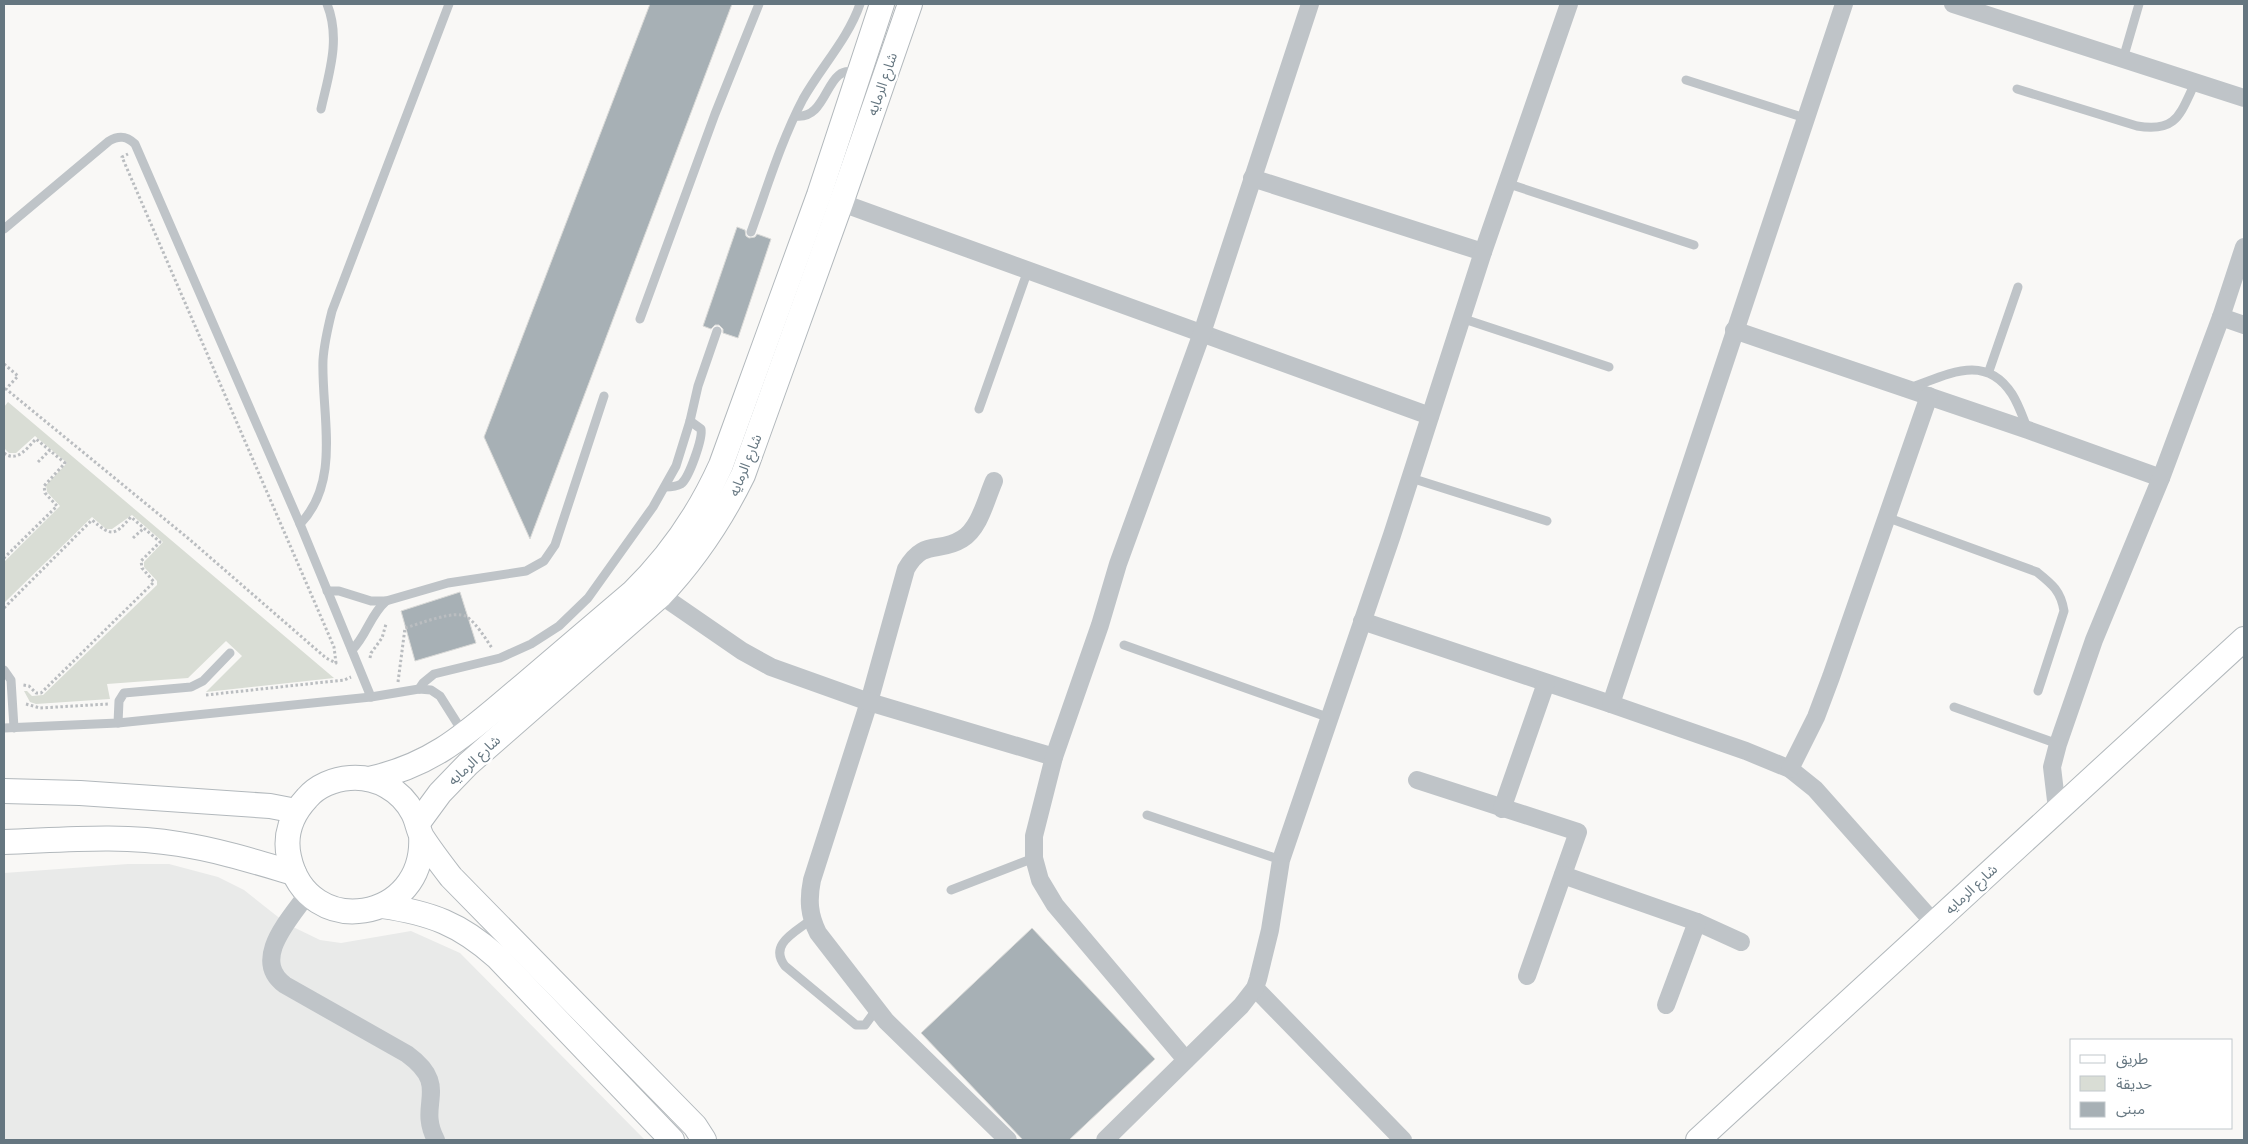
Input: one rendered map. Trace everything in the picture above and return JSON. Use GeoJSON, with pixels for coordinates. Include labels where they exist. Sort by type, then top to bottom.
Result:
{"type":"FeatureCollection","features":[{"type":"Feature","properties":{"kind":"street","name":"شارع الرمايه"},"geometry":{"type":"LineString","coordinates":[[419,829],[440,793],[468,764],[652,589],[713,484],[818,195],[882,4]]}},
{"type":"Feature","properties":{"kind":"street","name":"شارع الرمايه"},"geometry":{"type":"LineString","coordinates":[[370,779],[403,771],[418,764],[465,734],[652,589],[688,565],[709,536],[743,475],[842,203],[910,4]]}},
{"type":"Feature","properties":{"kind":"street"},"geometry":{"type":"LineString","coordinates":[[1186,1060],[1055,905],[1040,880],[1034,858],[1034,836],[1054,757],[1100,625],[1118,564],[1202,333],[1310,4]]}},
{"type":"Feature","properties":{"kind":"street"},"geometry":{"type":"LineString","coordinates":[[1105,1140],[1241,1006],[1255,988],[1270,930],[1280,860],[1411,478],[1506,183],[1569,4]]}},
{"type":"Feature","properties":{"kind":"street"},"geometry":{"type":"LineString","coordinates":[[1611,704],[1844,4]]}},
{"type":"Feature","properties":{"kind":"street"},"geometry":{"type":"LineString","coordinates":[[1953,4],[2244,98]]}},
{"type":"Feature","properties":{"kind":"street"},"geometry":{"type":"LineString","coordinates":[[1252,178],[1483,252]]}},
{"type":"Feature","properties":{"kind":"street"},"geometry":{"type":"LineString","coordinates":[[818,195],[1430,416]]}},
{"type":"Feature","properties":{"kind":"street"},"geometry":{"type":"LineString","coordinates":[[2057,809],[2052,767],[2058,744],[2110,598],[2161,478],[2222,317],[2244,247]]}},
{"type":"Feature","properties":{"kind":"street"},"geometry":{"type":"LineString","coordinates":[[2222,317],[2244,325]]}},
{"type":"Feature","properties":{"kind":"street"},"geometry":{"type":"LineString","coordinates":[[1734,330],[2028,430],[2161,478]]}},
{"type":"Feature","properties":{"kind":"street"},"geometry":{"type":"LineString","coordinates":[[1790,769],[1819,709],[1929,396]]}},
{"type":"Feature","properties":{"kind":"street"},"geometry":{"type":"LineString","coordinates":[[994,481],[971,532],[962,540],[925,549],[913,557],[906,569],[869,702],[812,880],[809,906],[812,919],[824,940],[876,1010],[911,1048],[1008,1140]]}},
{"type":"Feature","properties":{"kind":"street"},"geometry":{"type":"LineString","coordinates":[[652,589],[742,651],[771,667],[869,702],[1054,757]]}},
{"type":"Feature","properties":{"kind":"street"},"geometry":{"type":"LineString","coordinates":[[1362,621],[1611,704],[1746,751],[1790,769],[1815,789],[1934,923]]}},
{"type":"Feature","properties":{"kind":"street","name":"شارع الرمايه"},"geometry":{"type":"LineString","coordinates":[[1698,1140],[2244,639]]}},
{"type":"Feature","properties":{"kind":"street"},"geometry":{"type":"LineString","coordinates":[[1502,809],[1546,683]]}},
{"type":"Feature","properties":{"kind":"street"},"geometry":{"type":"LineString","coordinates":[[419,829],[420,860],[410,882],[398,896],[372,910],[349,912],[326,906],[308,893],[294,873],[288,852],[290,826],[296,811],[310,794],[328,783],[348,778],[370,779],[399,795],[407,803],[419,829],[440,863],[458,884],[695,1126],[704,1140]]}},
{"type":"Feature","properties":{"kind":"street"},"geometry":{"type":"LineString","coordinates":[[1417,780],[1578,832],[1527,976]]}},
{"type":"Feature","properties":{"kind":"street"},"geometry":{"type":"LineString","coordinates":[[4,791],[80,792],[270,806],[296,811]]}},
{"type":"Feature","properties":{"kind":"street"},"geometry":{"type":"LineString","coordinates":[[4,842],[109,838],[169,842],[209,849],[294,873]]}},
{"type":"Feature","properties":{"kind":"street"},"geometry":{"type":"LineString","coordinates":[[1564,876],[1697,922],[1741,942]]}},
{"type":"Feature","properties":{"kind":"street"},"geometry":{"type":"LineString","coordinates":[[308,893],[272,948],[270,963],[275,976],[286,985],[407,1054],[420,1064],[429,1077],[432,1093],[428,1112],[431,1131],[436,1140]]}},
{"type":"Feature","properties":{"kind":"street"},"geometry":{"type":"LineString","coordinates":[[382,906],[403,909],[437,919],[465,931],[480,942],[672,1140]]}},
{"type":"Feature","properties":{"kind":"street"},"geometry":{"type":"LineString","coordinates":[[1666,1004],[1697,922]]}},
{"type":"Feature","properties":{"kind":"street"},"geometry":{"type":"LineString","coordinates":[[1255,988],[1403,1140]]}},
{"type":"Feature","properties":{"kind":"lane"},"geometry":{"type":"LineString","coordinates":[[321,109],[334,44],[332,21],[327,4]]}},
{"type":"Feature","properties":{"kind":"lane"},"geometry":{"type":"LineString","coordinates":[[300,524],[316,502],[326,459],[324,360],[332,311],[449,4]]}},
{"type":"Feature","properties":{"kind":"lane"},"geometry":{"type":"LineString","coordinates":[[640,319],[715,114],[758,4]]}},
{"type":"Feature","properties":{"kind":"lane"},"geometry":{"type":"LineString","coordinates":[[751,232],[796,116],[806,96],[848,31],[860,4]]}},
{"type":"Feature","properties":{"kind":"lane"},"geometry":{"type":"LineString","coordinates":[[2123,59],[2140,4]]}},
{"type":"Feature","properties":{"kind":"lane"},"geometry":{"type":"LineString","coordinates":[[796,116],[805,116],[814,112],[837,76],[845,72],[858,74]]}},
{"type":"Feature","properties":{"kind":"lane"},"geometry":{"type":"LineString","coordinates":[[1686,80],[1805,118]]}},
{"type":"Feature","properties":{"kind":"lane"},"geometry":{"type":"LineString","coordinates":[[2017,89],[2137,126],[2155,129],[2167,125],[2178,117],[2196,81]]}},
{"type":"Feature","properties":{"kind":"lane"},"geometry":{"type":"LineString","coordinates":[[4,229],[109,141],[120,137],[135,144],[300,524],[371,697]]}},
{"type":"Feature","properties":{"kind":"lane"},"geometry":{"type":"LineString","coordinates":[[1506,183],[1694,244]]}},
{"type":"Feature","properties":{"kind":"lane"},"geometry":{"type":"LineString","coordinates":[[979,409],[1028,270]]}},
{"type":"Feature","properties":{"kind":"lane"},"geometry":{"type":"LineString","coordinates":[[1989,371],[2018,286]]}},
{"type":"Feature","properties":{"kind":"lane"},"geometry":{"type":"LineString","coordinates":[[1461,318],[1609,367]]}},
{"type":"Feature","properties":{"kind":"lane"},"geometry":{"type":"LineString","coordinates":[[419,690],[423,683],[434,674],[500,658],[545,636],[574,613],[600,582],[665,487],[676,466],[690,421],[698,386],[717,331]]}},
{"type":"Feature","properties":{"kind":"lane"},"geometry":{"type":"LineString","coordinates":[[1908,389],[1958,371],[1972,369],[1989,371],[2003,381],[2014,396],[2028,430]]}},
{"type":"Feature","properties":{"kind":"lane"},"geometry":{"type":"LineString","coordinates":[[327,592],[339,591],[371,602],[386,601],[448,583],[522,573],[536,567],[544,561],[555,545],[604,396]]}},
{"type":"Feature","properties":{"kind":"lane"},"geometry":{"type":"LineString","coordinates":[[665,487],[676,486],[685,480],[701,438],[698,425],[690,421]]}},
{"type":"Feature","properties":{"kind":"lane"},"geometry":{"type":"LineString","coordinates":[[1411,478],[1547,521]]}},
{"type":"Feature","properties":{"kind":"lane"},"geometry":{"type":"LineString","coordinates":[[1886,517],[2036,572],[2055,585],[2062,598],[2064,611],[2038,691]]}},
{"type":"Feature","properties":{"kind":"lane"},"geometry":{"type":"LineString","coordinates":[[352,650],[361,640],[374,613],[386,601]]}},
{"type":"Feature","properties":{"kind":"lane"},"geometry":{"type":"LineString","coordinates":[[1124,645],[1330,718]]}},
{"type":"Feature","properties":{"kind":"lane"},"geometry":{"type":"LineString","coordinates":[[118,723],[118,704],[122,695],[128,692],[196,685],[230,653]]}},
{"type":"Feature","properties":{"kind":"lane"},"geometry":{"type":"LineString","coordinates":[[4,670],[11,680],[14,728]]}},
{"type":"Feature","properties":{"kind":"lane"},"geometry":{"type":"LineString","coordinates":[[4,728],[118,723],[431,690],[440,696],[465,734]]}},
{"type":"Feature","properties":{"kind":"lane"},"geometry":{"type":"LineString","coordinates":[[1954,707],[2058,744]]}},
{"type":"Feature","properties":{"kind":"lane"},"geometry":{"type":"LineString","coordinates":[[1147,815],[1280,860]]}},
{"type":"Feature","properties":{"kind":"lane"},"geometry":{"type":"LineString","coordinates":[[951,890],[1034,858]]}},
{"type":"Feature","properties":{"kind":"lane"},"geometry":{"type":"LineString","coordinates":[[812,919],[780,945],[779,958],[785,966],[856,1025],[864,1025],[876,1010]]}},
{"type":"Feature","properties":{"kind":"path"},"geometry":{"type":"LineString","coordinates":[[4,364],[18,376],[6,389],[189,540],[326,658],[336,663],[334,647],[122,157],[137,150]]}},
{"type":"Feature","properties":{"kind":"path"},"geometry":{"type":"LineString","coordinates":[[4,453],[11,457],[18,456],[36,439],[65,463],[44,486],[45,493],[57,506],[4,558]]}},
{"type":"Feature","properties":{"kind":"path"},"geometry":{"type":"LineString","coordinates":[[38,462],[50,450]]}},
{"type":"Feature","properties":{"kind":"path"},"geometry":{"type":"LineString","coordinates":[[4,608],[92,520],[109,533],[119,530],[131,517],[160,542],[141,560],[142,568],[154,582],[41,693],[36,694],[26,685],[22,686],[20,690]]}},
{"type":"Feature","properties":{"kind":"path"},"geometry":{"type":"LineString","coordinates":[[133,538],[144,528]]}},
{"type":"Feature","properties":{"kind":"path"},"geometry":{"type":"LineString","coordinates":[[397,693],[406,628],[452,614],[462,614],[469,618],[500,658]]}},
{"type":"Feature","properties":{"kind":"path"},"geometry":{"type":"LineString","coordinates":[[197,696],[344,680],[368,667],[371,653],[382,638],[387,620]]}},
{"type":"Feature","properties":{"kind":"path"},"geometry":{"type":"LineString","coordinates":[[22,699],[28,705],[36,708],[118,704]]}},
{"type":"Feature","properties":{"kind":"shaded area"},"geometry":{"type":"Polygon","coordinates":[[[128,864],[169,864],[218,877],[244,890],[287,924],[320,940],[341,943],[411,931],[460,953],[645,1140],[4,1140],[4,873],[128,864]]]}},
{"type":"Feature","properties":{"kind":"green space"},"geometry":{"type":"Polygon","coordinates":[[[8,402],[334,678],[206,692],[242,656],[226,641],[188,678],[107,684],[110,699],[36,704],[30,702],[24,691],[27,691],[32,696],[43,695],[157,585],[157,581],[144,567],[144,562],[163,542],[132,515],[112,529],[106,529],[92,517],[4,603],[4,562],[60,506],[47,492],[46,485],[67,463],[35,436],[16,453],[9,453],[4,448],[4,407],[8,402]]]}},
{"type":"Feature","properties":{"kind":"building"},"geometry":{"type":"Polygon","coordinates":[[[650,4],[732,4],[530,539],[484,437],[650,4]]]}},
{"type":"Feature","properties":{"kind":"building"},"geometry":{"type":"Polygon","coordinates":[[[737,227],[745,230],[746,236],[749,238],[755,237],[757,234],[771,239],[738,338],[723,333],[723,329],[719,325],[715,325],[711,329],[703,326],[737,227]]]}},
{"type":"Feature","properties":{"kind":"building"},"geometry":{"type":"Polygon","coordinates":[[[460,592],[476,643],[415,661],[401,611],[460,592]]]}},
{"type":"Feature","properties":{"kind":"building"},"geometry":{"type":"Polygon","coordinates":[[[1032,928],[1155,1059],[1069,1140],[1023,1140],[921,1033],[1032,928]]]}}]}
